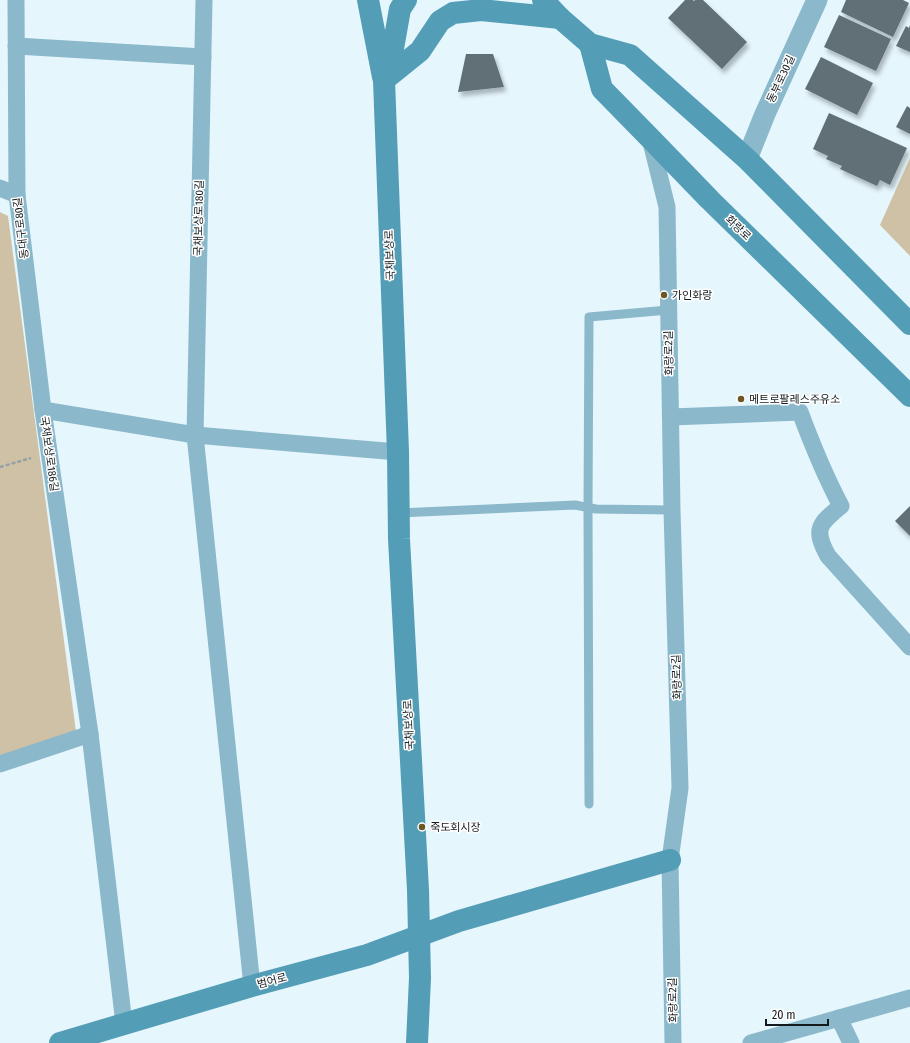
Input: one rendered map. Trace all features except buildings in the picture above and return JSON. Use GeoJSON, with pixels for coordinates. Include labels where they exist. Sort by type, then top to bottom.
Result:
{"type":"FeatureCollection","features":[{"type":"Feature","properties":{"kind":"main road"},"geometry":{"type":"LineString","coordinates":[[368,0],[384,80],[420,51],[440,21],[453,13],[481,10],[560,18]]}},
{"type":"Feature","properties":{"kind":"main road","name":"국채보상로"},"geometry":{"type":"LineString","coordinates":[[406,0],[400,9],[392,54],[384,80],[398,452],[400,555],[420,936],[417,1043]]}},
{"type":"Feature","properties":{"kind":"main road"},"geometry":{"type":"LineString","coordinates":[[543,0],[560,18],[590,44],[630,55],[747,159],[910,324]]}},
{"type":"Feature","properties":{"kind":"main road","name":"화랑로"},"geometry":{"type":"LineString","coordinates":[[590,44],[602,89],[710,200],[910,396]]}},
{"type":"Feature","properties":{"kind":"main road"},"geometry":{"type":"LineString","coordinates":[[420,936],[459,921],[670,860]]}},
{"type":"Feature","properties":{"kind":"main road","name":"범어로"},"geometry":{"type":"LineString","coordinates":[[62,1043],[252,986],[368,954],[420,936]]}},
{"type":"Feature","properties":{"kind":"street","name":"동대구로80길"},"geometry":{"type":"LineString","coordinates":[[16,0],[17,195],[43,410]]}},
{"type":"Feature","properties":{"kind":"street","name":"국채보상로180길"},"geometry":{"type":"LineString","coordinates":[[204,0],[194,435],[252,986]]}},
{"type":"Feature","properties":{"kind":"street","name":"동부로30길"},"geometry":{"type":"LineString","coordinates":[[747,159],[765,114],[817,0]]}},
{"type":"Feature","properties":{"kind":"street"},"geometry":{"type":"LineString","coordinates":[[16,46],[203,57]]}},
{"type":"Feature","properties":{"kind":"street","name":"화랑로2길"},"geometry":{"type":"LineString","coordinates":[[650,138],[667,207],[672,510],[680,788],[670,860],[674,1043]]}},
{"type":"Feature","properties":{"kind":"street"},"geometry":{"type":"LineString","coordinates":[[0,188],[17,195]]}},
{"type":"Feature","properties":{"kind":"street","name":"국채보상로186길"},"geometry":{"type":"LineString","coordinates":[[90,734],[43,410],[194,435],[398,452]]}},
{"type":"Feature","properties":{"kind":"street"},"geometry":{"type":"LineString","coordinates":[[671,417],[800,412],[824,472],[841,506],[820,526],[822,545],[828,556],[910,646]]}},
{"type":"Feature","properties":{"kind":"street"},"geometry":{"type":"LineString","coordinates":[[0,764],[90,734],[124,1024]]}},
{"type":"Feature","properties":{"kind":"street"},"geometry":{"type":"LineString","coordinates":[[751,1043],[910,998]]}},
{"type":"Feature","properties":{"kind":"street"},"geometry":{"type":"LineString","coordinates":[[839,1018],[851,1043]]}},
{"type":"Feature","properties":{"kind":"lane"},"geometry":{"type":"LineString","coordinates":[[589,804],[589,317],[668,310]]}},
{"type":"Feature","properties":{"kind":"lane"},"geometry":{"type":"LineString","coordinates":[[399,513],[575,505],[596,509],[672,510]]}},
{"type":"Feature","properties":{"kind":"path"},"geometry":{"type":"LineString","coordinates":[[0,467],[49,452]]}},
{"type":"Feature","properties":{"kind":"shaded area"},"geometry":{"type":"Polygon","coordinates":[[[910,158],[910,256],[880,225],[910,158]]]}},
{"type":"Feature","properties":{"kind":"shaded area"},"geometry":{"type":"Polygon","coordinates":[[[0,212],[8,216],[76,732],[0,756],[0,212]]]}},
{"type":"Feature","properties":{"kind":"place","name":"가인화랑"},"geometry":{"type":"Point","coordinates":[664,295]}},
{"type":"Feature","properties":{"kind":"place","name":"메트로팔레스주유소"},"geometry":{"type":"Point","coordinates":[741,399]}},
{"type":"Feature","properties":{"kind":"place","name":"죽도회시장"},"geometry":{"type":"Point","coordinates":[422,827]}}]}
